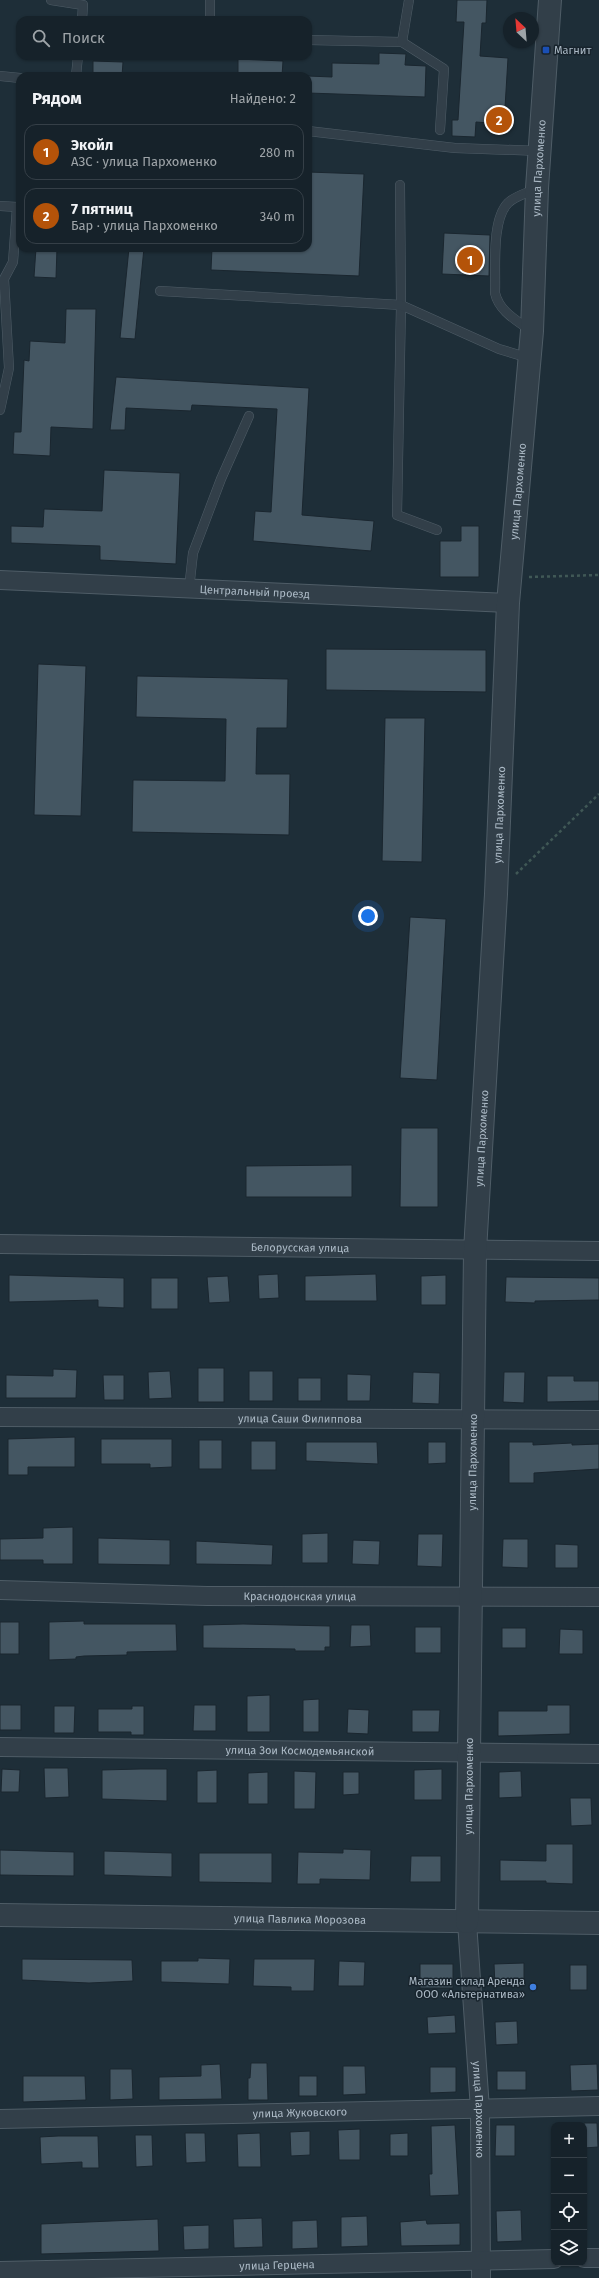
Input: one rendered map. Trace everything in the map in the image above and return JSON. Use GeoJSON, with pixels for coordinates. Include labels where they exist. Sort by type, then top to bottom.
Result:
{"type":"FeatureCollection","features":[{"type":"Feature","properties":{"kind":"street","name":"улица Пархоменко"},"geometry":{"type":"LineString","coordinates":[[481,2269],[480,2109],[467,1922],[469,1596],[475,1250],[496,894],[508,603],[532,331],[537,188],[550,0]]}},
{"type":"Feature","properties":{"kind":"street","name":"Центральный проезд"},"geometry":{"type":"LineString","coordinates":[[0,580],[508,603]]}},
{"type":"Feature","properties":{"kind":"street","name":"Белорусская улица"},"geometry":{"type":"LineString","coordinates":[[0,1244],[599,1251]]}},
{"type":"Feature","properties":{"kind":"street","name":"улица Саши Филиппова"},"geometry":{"type":"LineString","coordinates":[[0,1417],[472,1418],[599,1420]]}},
{"type":"Feature","properties":{"kind":"street","name":"Краснодонская улица"},"geometry":{"type":"LineString","coordinates":[[0,1590],[206,1596],[599,1597]]}},
{"type":"Feature","properties":{"kind":"street","name":"улица Зои Космодемьянской"},"geometry":{"type":"LineString","coordinates":[[0,1746],[599,1754]]}},
{"type":"Feature","properties":{"kind":"street","name":"улица Павлика Морозова"},"geometry":{"type":"LineString","coordinates":[[0,1915],[599,1923]]}},
{"type":"Feature","properties":{"kind":"street","name":"улица Жуковского"},"geometry":{"type":"LineString","coordinates":[[0,2120],[599,2106]]}},
{"type":"Feature","properties":{"kind":"street"},"geometry":{"type":"LineString","coordinates":[[587,2258],[599,2258]]}},
{"type":"Feature","properties":{"kind":"street","name":"улица Герцена"},"geometry":{"type":"LineString","coordinates":[[0,2271],[481,2269],[551,2259]]}},
{"type":"Feature","properties":{"kind":"lane"},"geometry":{"type":"LineString","coordinates":[[51,0],[83,5],[82,16]]}},
{"type":"Feature","properties":{"kind":"lane"},"geometry":{"type":"LineString","coordinates":[[210,0],[210,16]]}},
{"type":"Feature","properties":{"kind":"lane"},"geometry":{"type":"LineString","coordinates":[[402,42],[409,0]]}},
{"type":"Feature","properties":{"kind":"lane"},"geometry":{"type":"LineString","coordinates":[[312,40],[402,42],[444,69],[440,130]]}},
{"type":"Feature","properties":{"kind":"lane"},"geometry":{"type":"LineString","coordinates":[[76,72],[78,60]]}},
{"type":"Feature","properties":{"kind":"lane"},"geometry":{"type":"LineString","coordinates":[[0,76],[16,78]]}},
{"type":"Feature","properties":{"kind":"lane"},"geometry":{"type":"LineString","coordinates":[[312,131],[455,148],[540,151]]}},
{"type":"Feature","properties":{"kind":"lane"},"geometry":{"type":"LineString","coordinates":[[400,185],[401,305],[397,515],[437,530]]}},
{"type":"Feature","properties":{"kind":"lane"},"geometry":{"type":"LineString","coordinates":[[532,331],[503,309],[497,301],[495,293],[498,223],[502,211],[509,202],[537,188]]}},
{"type":"Feature","properties":{"kind":"lane"},"geometry":{"type":"LineString","coordinates":[[0,206],[16,208]]}},
{"type":"Feature","properties":{"kind":"lane"},"geometry":{"type":"LineString","coordinates":[[0,410],[9,368],[4,278],[13,262],[16,222]]}},
{"type":"Feature","properties":{"kind":"lane"},"geometry":{"type":"LineString","coordinates":[[160,291],[401,305],[499,349],[529,358]]}},
{"type":"Feature","properties":{"kind":"lane"},"geometry":{"type":"LineString","coordinates":[[189,589],[193,553],[221,479],[249,416]]}},
{"type":"Feature","properties":{"kind":"path"},"geometry":{"type":"LineString","coordinates":[[510,578],[599,575]]}},
{"type":"Feature","properties":{"kind":"path"},"geometry":{"type":"LineString","coordinates":[[496,894],[599,794]]}},
{"type":"Feature","properties":{"kind":"building"},"geometry":{"type":"Polygon","coordinates":[[[457,0],[487,0],[486,23],[482,23],[480,56],[508,58],[504,124],[476,122],[475,137],[452,136],[452,120],[458,120],[464,22],[456,22],[457,0]]]}},
{"type":"Feature","properties":{"kind":"building"},"geometry":{"type":"Polygon","coordinates":[[[379,53],[406,54],[405,65],[426,66],[425,97],[312,93],[312,76],[332,77],[332,63],[379,64],[379,53]]]}},
{"type":"Feature","properties":{"kind":"building"},"geometry":{"type":"Polygon","coordinates":[[[238,60],[283,61],[282,72],[238,72],[238,60]]]}},
{"type":"Feature","properties":{"kind":"building"},"geometry":{"type":"Polygon","coordinates":[[[93,61],[123,62],[122,72],[93,72],[93,61]]]}},
{"type":"Feature","properties":{"kind":"building"},"geometry":{"type":"Polygon","coordinates":[[[312,172],[364,174],[359,276],[211,270],[212,252],[312,252],[312,172]]]}},
{"type":"Feature","properties":{"kind":"building"},"geometry":{"type":"Polygon","coordinates":[[[444,233],[490,235],[489,276],[442,274],[444,233]]]}},
{"type":"Feature","properties":{"kind":"building"},"geometry":{"type":"Polygon","coordinates":[[[36,252],[57,252],[56,278],[34,277],[36,252]]]}},
{"type":"Feature","properties":{"kind":"building"},"geometry":{"type":"Polygon","coordinates":[[[129,252],[144,252],[135,339],[120,338],[129,252]]]}},
{"type":"Feature","properties":{"kind":"building"},"geometry":{"type":"Polygon","coordinates":[[[66,309],[96,309],[93,429],[51,427],[50,456],[13,454],[14,432],[21,432],[24,360],[29,361],[30,341],[65,343],[66,309]]]}},
{"type":"Feature","properties":{"kind":"building"},"geometry":{"type":"Polygon","coordinates":[[[116,377],[309,388],[302,515],[374,521],[371,551],[253,541],[255,511],[271,512],[277,409],[192,405],[191,411],[126,408],[125,430],[110,430],[116,377]]]}},
{"type":"Feature","properties":{"kind":"building"},"geometry":{"type":"Polygon","coordinates":[[[104,470],[180,473],[176,564],[100,560],[100,546],[11,543],[11,526],[43,527],[44,509],[102,511],[104,470]]]}},
{"type":"Feature","properties":{"kind":"building"},"geometry":{"type":"Polygon","coordinates":[[[461,526],[479,526],[479,577],[440,577],[440,541],[461,541],[461,526]]]}},
{"type":"Feature","properties":{"kind":"building"},"geometry":{"type":"Polygon","coordinates":[[[326,649],[486,650],[486,692],[326,690],[326,649]]]}},
{"type":"Feature","properties":{"kind":"building"},"geometry":{"type":"Polygon","coordinates":[[[38,664],[86,666],[81,816],[34,815],[38,664]]]}},
{"type":"Feature","properties":{"kind":"building"},"geometry":{"type":"Polygon","coordinates":[[[137,676],[288,679],[287,728],[257,728],[256,774],[290,774],[289,835],[132,832],[133,780],[225,781],[226,719],[136,717],[137,676]]]}},
{"type":"Feature","properties":{"kind":"building"},"geometry":{"type":"Polygon","coordinates":[[[385,718],[425,718],[422,862],[382,861],[385,718]]]}},
{"type":"Feature","properties":{"kind":"building"},"geometry":{"type":"Polygon","coordinates":[[[410,917],[446,919],[437,1080],[400,1078],[410,917]]]}},
{"type":"Feature","properties":{"kind":"building"},"geometry":{"type":"Polygon","coordinates":[[[401,1128],[438,1128],[438,1207],[400,1207],[401,1128]]]}},
{"type":"Feature","properties":{"kind":"building"},"geometry":{"type":"Polygon","coordinates":[[[352,1165],[352,1197],[246,1197],[246,1166],[352,1165]]]}},
{"type":"Feature","properties":{"kind":"building"},"geometry":{"type":"Polygon","coordinates":[[[278,1274],[279,1298],[259,1299],[258,1275],[278,1274]]]}},
{"type":"Feature","properties":{"kind":"building"},"geometry":{"type":"Polygon","coordinates":[[[376,1274],[377,1301],[305,1301],[305,1276],[376,1274]]]}},
{"type":"Feature","properties":{"kind":"building"},"geometry":{"type":"Polygon","coordinates":[[[9,1275],[124,1278],[124,1308],[98,1307],[98,1300],[9,1302],[9,1275]]]}},
{"type":"Feature","properties":{"kind":"building"},"geometry":{"type":"Polygon","coordinates":[[[446,1275],[446,1305],[421,1305],[421,1276],[446,1275]]]}},
{"type":"Feature","properties":{"kind":"building"},"geometry":{"type":"Polygon","coordinates":[[[228,1276],[230,1302],[209,1303],[207,1277],[228,1276]]]}},
{"type":"Feature","properties":{"kind":"building"},"geometry":{"type":"Polygon","coordinates":[[[506,1277],[599,1278],[599,1300],[535,1301],[535,1303],[505,1302],[506,1277]]]}},
{"type":"Feature","properties":{"kind":"building"},"geometry":{"type":"Polygon","coordinates":[[[151,1278],[178,1278],[178,1309],[151,1309],[151,1278]]]}},
{"type":"Feature","properties":{"kind":"building"},"geometry":{"type":"Polygon","coordinates":[[[198,1368],[224,1368],[224,1402],[198,1402],[198,1368]]]}},
{"type":"Feature","properties":{"kind":"building"},"geometry":{"type":"Polygon","coordinates":[[[53,1369],[77,1370],[76,1398],[6,1398],[6,1375],[53,1376],[53,1369]]]}},
{"type":"Feature","properties":{"kind":"building"},"geometry":{"type":"Polygon","coordinates":[[[170,1371],[172,1398],[149,1399],[148,1372],[170,1371]]]}},
{"type":"Feature","properties":{"kind":"building"},"geometry":{"type":"Polygon","coordinates":[[[249,1371],[273,1371],[273,1401],[249,1401],[249,1371]]]}},
{"type":"Feature","properties":{"kind":"building"},"geometry":{"type":"Polygon","coordinates":[[[413,1372],[440,1373],[439,1404],[412,1403],[413,1372]]]}},
{"type":"Feature","properties":{"kind":"building"},"geometry":{"type":"Polygon","coordinates":[[[504,1372],[525,1372],[524,1403],[503,1402],[504,1372]]]}},
{"type":"Feature","properties":{"kind":"building"},"geometry":{"type":"Polygon","coordinates":[[[347,1374],[371,1375],[370,1401],[347,1401],[347,1374]]]}},
{"type":"Feature","properties":{"kind":"building"},"geometry":{"type":"Polygon","coordinates":[[[103,1375],[124,1375],[124,1400],[104,1400],[103,1375]]]}},
{"type":"Feature","properties":{"kind":"building"},"geometry":{"type":"Polygon","coordinates":[[[547,1376],[574,1376],[574,1381],[599,1381],[599,1401],[547,1402],[547,1376]]]}},
{"type":"Feature","properties":{"kind":"building"},"geometry":{"type":"Polygon","coordinates":[[[298,1378],[321,1378],[321,1401],[298,1401],[298,1378]]]}},
{"type":"Feature","properties":{"kind":"building"},"geometry":{"type":"Polygon","coordinates":[[[75,1437],[75,1467],[28,1467],[28,1475],[8,1475],[8,1439],[75,1437]]]}},
{"type":"Feature","properties":{"kind":"building"},"geometry":{"type":"Polygon","coordinates":[[[101,1439],[172,1439],[172,1467],[150,1468],[150,1464],[101,1464],[101,1439]]]}},
{"type":"Feature","properties":{"kind":"building"},"geometry":{"type":"Polygon","coordinates":[[[199,1440],[222,1440],[222,1469],[199,1469],[199,1440]]]}},
{"type":"Feature","properties":{"kind":"building"},"geometry":{"type":"Polygon","coordinates":[[[251,1441],[276,1441],[276,1470],[251,1470],[251,1441]]]}},
{"type":"Feature","properties":{"kind":"building"},"geometry":{"type":"Polygon","coordinates":[[[306,1442],[377,1442],[378,1464],[306,1461],[306,1442]]]}},
{"type":"Feature","properties":{"kind":"building"},"geometry":{"type":"Polygon","coordinates":[[[428,1442],[446,1442],[446,1463],[428,1464],[428,1442]]]}},
{"type":"Feature","properties":{"kind":"building"},"geometry":{"type":"Polygon","coordinates":[[[509,1442],[533,1442],[533,1445],[572,1443],[572,1445],[599,1444],[599,1469],[534,1473],[534,1483],[509,1483],[509,1442]]]}},
{"type":"Feature","properties":{"kind":"building"},"geometry":{"type":"Polygon","coordinates":[[[73,1527],[73,1564],[43,1564],[43,1560],[0,1560],[0,1539],[43,1538],[43,1528],[73,1527]]]}},
{"type":"Feature","properties":{"kind":"building"},"geometry":{"type":"Polygon","coordinates":[[[328,1533],[328,1563],[302,1563],[302,1534],[328,1533]]]}},
{"type":"Feature","properties":{"kind":"building"},"geometry":{"type":"Polygon","coordinates":[[[418,1534],[443,1534],[442,1567],[417,1566],[418,1534]]]}},
{"type":"Feature","properties":{"kind":"building"},"geometry":{"type":"Polygon","coordinates":[[[98,1538],[170,1540],[170,1565],[98,1564],[98,1538]]]}},
{"type":"Feature","properties":{"kind":"building"},"geometry":{"type":"Polygon","coordinates":[[[503,1539],[528,1539],[528,1568],[502,1567],[503,1539]]]}},
{"type":"Feature","properties":{"kind":"building"},"geometry":{"type":"Polygon","coordinates":[[[353,1540],[380,1541],[379,1565],[352,1564],[353,1540]]]}},
{"type":"Feature","properties":{"kind":"building"},"geometry":{"type":"Polygon","coordinates":[[[196,1541],[273,1545],[272,1565],[196,1564],[196,1541]]]}},
{"type":"Feature","properties":{"kind":"building"},"geometry":{"type":"Polygon","coordinates":[[[555,1544],[578,1545],[578,1568],[555,1568],[555,1544]]]}},
{"type":"Feature","properties":{"kind":"building"},"geometry":{"type":"Polygon","coordinates":[[[84,1621],[84,1624],[176,1624],[177,1651],[127,1652],[127,1655],[84,1656],[76,1657],[76,1659],[49,1660],[49,1622],[84,1621]]]}},
{"type":"Feature","properties":{"kind":"building"},"geometry":{"type":"Polygon","coordinates":[[[0,1622],[19,1622],[19,1654],[0,1654],[0,1622]]]}},
{"type":"Feature","properties":{"kind":"building"},"geometry":{"type":"Polygon","coordinates":[[[243,1624],[330,1626],[330,1647],[325,1647],[325,1651],[295,1651],[295,1649],[203,1648],[203,1625],[243,1624]]]}},
{"type":"Feature","properties":{"kind":"building"},"geometry":{"type":"Polygon","coordinates":[[[351,1625],[370,1625],[371,1646],[350,1647],[351,1625]]]}},
{"type":"Feature","properties":{"kind":"building"},"geometry":{"type":"Polygon","coordinates":[[[415,1627],[441,1627],[441,1653],[415,1653],[415,1627]]]}},
{"type":"Feature","properties":{"kind":"building"},"geometry":{"type":"Polygon","coordinates":[[[502,1628],[526,1628],[526,1648],[502,1648],[502,1628]]]}},
{"type":"Feature","properties":{"kind":"building"},"geometry":{"type":"Polygon","coordinates":[[[560,1629],[583,1630],[583,1654],[559,1654],[560,1629]]]}},
{"type":"Feature","properties":{"kind":"building"},"geometry":{"type":"Polygon","coordinates":[[[270,1695],[270,1732],[247,1732],[247,1696],[270,1695]]]}},
{"type":"Feature","properties":{"kind":"building"},"geometry":{"type":"Polygon","coordinates":[[[319,1699],[319,1732],[303,1732],[303,1700],[319,1699]]]}},
{"type":"Feature","properties":{"kind":"building"},"geometry":{"type":"Polygon","coordinates":[[[0,1705],[21,1705],[21,1730],[0,1730],[0,1705]]]}},
{"type":"Feature","properties":{"kind":"building"},"geometry":{"type":"Polygon","coordinates":[[[194,1705],[216,1705],[216,1731],[193,1731],[194,1705]]]}},
{"type":"Feature","properties":{"kind":"building"},"geometry":{"type":"Polygon","coordinates":[[[547,1705],[570,1705],[570,1734],[498,1736],[498,1711],[547,1711],[547,1705]]]}},
{"type":"Feature","properties":{"kind":"building"},"geometry":{"type":"Polygon","coordinates":[[[54,1706],[75,1706],[74,1733],[54,1733],[54,1706]]]}},
{"type":"Feature","properties":{"kind":"building"},"geometry":{"type":"Polygon","coordinates":[[[132,1706],[144,1706],[144,1735],[131,1735],[131,1732],[98,1732],[98,1709],[132,1709],[132,1706]]]}},
{"type":"Feature","properties":{"kind":"building"},"geometry":{"type":"Polygon","coordinates":[[[348,1709],[369,1710],[368,1734],[347,1733],[348,1709]]]}},
{"type":"Feature","properties":{"kind":"building"},"geometry":{"type":"Polygon","coordinates":[[[412,1710],[440,1710],[439,1732],[412,1732],[412,1710]]]}},
{"type":"Feature","properties":{"kind":"building"},"geometry":{"type":"Polygon","coordinates":[[[44,1768],[68,1768],[69,1797],[45,1798],[44,1768]]]}},
{"type":"Feature","properties":{"kind":"building"},"geometry":{"type":"Polygon","coordinates":[[[2,1769],[20,1770],[19,1792],[1,1792],[2,1769]]]}},
{"type":"Feature","properties":{"kind":"building"},"geometry":{"type":"Polygon","coordinates":[[[167,1769],[167,1801],[102,1799],[102,1770],[167,1769]]]}},
{"type":"Feature","properties":{"kind":"building"},"geometry":{"type":"Polygon","coordinates":[[[442,1769],[442,1800],[414,1800],[414,1770],[442,1769]]]}},
{"type":"Feature","properties":{"kind":"building"},"geometry":{"type":"Polygon","coordinates":[[[217,1770],[217,1803],[197,1803],[197,1771],[217,1770]]]}},
{"type":"Feature","properties":{"kind":"building"},"geometry":{"type":"Polygon","coordinates":[[[294,1771],[316,1772],[315,1809],[294,1809],[294,1771]]]}},
{"type":"Feature","properties":{"kind":"building"},"geometry":{"type":"Polygon","coordinates":[[[521,1771],[522,1797],[499,1798],[499,1772],[521,1771]]]}},
{"type":"Feature","properties":{"kind":"building"},"geometry":{"type":"Polygon","coordinates":[[[268,1772],[268,1804],[248,1804],[248,1773],[268,1772]]]}},
{"type":"Feature","properties":{"kind":"building"},"geometry":{"type":"Polygon","coordinates":[[[343,1772],[359,1772],[359,1794],[343,1795],[343,1772]]]}},
{"type":"Feature","properties":{"kind":"building"},"geometry":{"type":"Polygon","coordinates":[[[570,1798],[591,1798],[592,1825],[571,1826],[570,1798]]]}},
{"type":"Feature","properties":{"kind":"building"},"geometry":{"type":"Polygon","coordinates":[[[546,1844],[573,1844],[573,1884],[546,1883],[546,1881],[500,1881],[500,1860],[546,1861],[546,1844]]]}},
{"type":"Feature","properties":{"kind":"building"},"geometry":{"type":"Polygon","coordinates":[[[343,1849],[371,1850],[370,1880],[320,1879],[320,1884],[297,1884],[298,1852],[343,1853],[343,1849]]]}},
{"type":"Feature","properties":{"kind":"building"},"geometry":{"type":"Polygon","coordinates":[[[0,1850],[74,1852],[74,1876],[0,1875],[0,1850]]]}},
{"type":"Feature","properties":{"kind":"building"},"geometry":{"type":"Polygon","coordinates":[[[104,1851],[172,1853],[172,1877],[104,1875],[104,1851]]]}},
{"type":"Feature","properties":{"kind":"building"},"geometry":{"type":"Polygon","coordinates":[[[199,1853],[272,1853],[272,1883],[199,1882],[199,1853]]]}},
{"type":"Feature","properties":{"kind":"building"},"geometry":{"type":"Polygon","coordinates":[[[411,1856],[441,1856],[441,1882],[410,1882],[411,1856]]]}},
{"type":"Feature","properties":{"kind":"building"},"geometry":{"type":"Polygon","coordinates":[[[198,1958],[230,1959],[229,1984],[161,1982],[161,1961],[198,1961],[198,1958]]]}},
{"type":"Feature","properties":{"kind":"building"},"geometry":{"type":"Polygon","coordinates":[[[22,1959],[132,1960],[133,1981],[89,1983],[22,1980],[22,1959]]]}},
{"type":"Feature","properties":{"kind":"building"},"geometry":{"type":"Polygon","coordinates":[[[254,1959],[315,1959],[314,1991],[291,1991],[291,1987],[253,1986],[254,1959]]]}},
{"type":"Feature","properties":{"kind":"building"},"geometry":{"type":"Polygon","coordinates":[[[339,1961],[365,1962],[364,1986],[338,1986],[339,1961]]]}},
{"type":"Feature","properties":{"kind":"building"},"geometry":{"type":"Polygon","coordinates":[[[524,1963],[524,1986],[495,1986],[494,1964],[524,1963]]]}},
{"type":"Feature","properties":{"kind":"building"},"geometry":{"type":"Polygon","coordinates":[[[420,1964],[453,1964],[453,1988],[420,1988],[420,1964]]]}},
{"type":"Feature","properties":{"kind":"building"},"geometry":{"type":"Polygon","coordinates":[[[570,1965],[587,1965],[587,1990],[570,1990],[570,1965]]]}},
{"type":"Feature","properties":{"kind":"building"},"geometry":{"type":"Polygon","coordinates":[[[455,2015],[456,2033],[428,2034],[427,2017],[455,2015]]]}},
{"type":"Feature","properties":{"kind":"building"},"geometry":{"type":"Polygon","coordinates":[[[517,2021],[518,2044],[496,2045],[495,2022],[517,2021]]]}},
{"type":"Feature","properties":{"kind":"building"},"geometry":{"type":"Polygon","coordinates":[[[251,2063],[267,2063],[268,2100],[248,2100],[248,2078],[250,2078],[251,2063]]]}},
{"type":"Feature","properties":{"kind":"building"},"geometry":{"type":"Polygon","coordinates":[[[220,2064],[222,2099],[159,2100],[159,2077],[201,2076],[201,2065],[220,2064]]]}},
{"type":"Feature","properties":{"kind":"building"},"geometry":{"type":"Polygon","coordinates":[[[597,2064],[598,2090],[571,2091],[570,2065],[597,2064]]]}},
{"type":"Feature","properties":{"kind":"building"},"geometry":{"type":"Polygon","coordinates":[[[343,2066],[365,2066],[366,2094],[343,2095],[343,2066]]]}},
{"type":"Feature","properties":{"kind":"building"},"geometry":{"type":"Polygon","coordinates":[[[430,2067],[456,2067],[456,2092],[430,2093],[430,2067]]]}},
{"type":"Feature","properties":{"kind":"building"},"geometry":{"type":"Polygon","coordinates":[[[110,2069],[132,2069],[133,2099],[110,2100],[110,2069]]]}},
{"type":"Feature","properties":{"kind":"building"},"geometry":{"type":"Polygon","coordinates":[[[497,2071],[526,2071],[526,2090],[497,2090],[497,2071]]]}},
{"type":"Feature","properties":{"kind":"building"},"geometry":{"type":"Polygon","coordinates":[[[23,2076],[85,2076],[86,2100],[23,2102],[23,2076]]]}},
{"type":"Feature","properties":{"kind":"building"},"geometry":{"type":"Polygon","coordinates":[[[299,2076],[317,2076],[317,2096],[299,2096],[299,2076]]]}},
{"type":"Feature","properties":{"kind":"building"},"geometry":{"type":"Polygon","coordinates":[[[587,2123],[597,2123],[598,2147],[587,2148],[587,2123]]]}},
{"type":"Feature","properties":{"kind":"building"},"geometry":{"type":"Polygon","coordinates":[[[455,2125],[459,2195],[430,2196],[429,2174],[432,2174],[431,2126],[455,2125]]]}},
{"type":"Feature","properties":{"kind":"building"},"geometry":{"type":"Polygon","coordinates":[[[496,2125],[515,2125],[515,2156],[495,2156],[496,2125]]]}},
{"type":"Feature","properties":{"kind":"building"},"geometry":{"type":"Polygon","coordinates":[[[360,2129],[360,2160],[339,2160],[338,2130],[360,2129]]]}},
{"type":"Feature","properties":{"kind":"building"},"geometry":{"type":"Polygon","coordinates":[[[310,2131],[310,2155],[291,2156],[290,2132],[310,2131]]]}},
{"type":"Feature","properties":{"kind":"building"},"geometry":{"type":"Polygon","coordinates":[[[185,2133],[205,2133],[206,2162],[186,2163],[185,2133]]]}},
{"type":"Feature","properties":{"kind":"building"},"geometry":{"type":"Polygon","coordinates":[[[260,2133],[261,2167],[238,2167],[237,2134],[260,2133]]]}},
{"type":"Feature","properties":{"kind":"building"},"geometry":{"type":"Polygon","coordinates":[[[408,2133],[408,2156],[390,2156],[390,2134],[408,2133]]]}},
{"type":"Feature","properties":{"kind":"building"},"geometry":{"type":"Polygon","coordinates":[[[135,2135],[152,2135],[153,2166],[136,2167],[135,2135]]]}},
{"type":"Feature","properties":{"kind":"building"},"geometry":{"type":"Polygon","coordinates":[[[98,2136],[99,2168],[82,2168],[82,2162],[41,2164],[40,2137],[98,2136]]]}},
{"type":"Feature","properties":{"kind":"building"},"geometry":{"type":"Polygon","coordinates":[[[521,2210],[522,2241],[497,2242],[496,2211],[521,2210]]]}},
{"type":"Feature","properties":{"kind":"building"},"geometry":{"type":"Polygon","coordinates":[[[367,2216],[368,2246],[341,2247],[341,2217],[367,2216]]]}},
{"type":"Feature","properties":{"kind":"building"},"geometry":{"type":"Polygon","coordinates":[[[262,2218],[263,2247],[234,2248],[233,2219],[262,2218]]]}},
{"type":"Feature","properties":{"kind":"building"},"geometry":{"type":"Polygon","coordinates":[[[158,2219],[159,2251],[41,2254],[41,2224],[158,2219]]]}},
{"type":"Feature","properties":{"kind":"building"},"geometry":{"type":"Polygon","coordinates":[[[317,2220],[318,2248],[292,2249],[292,2221],[317,2220]]]}},
{"type":"Feature","properties":{"kind":"building"},"geometry":{"type":"Polygon","coordinates":[[[426,2220],[427,2224],[460,2223],[460,2245],[401,2246],[400,2222],[426,2220]]]}},
{"type":"Feature","properties":{"kind":"building"},"geometry":{"type":"Polygon","coordinates":[[[209,2225],[209,2249],[184,2250],[183,2226],[209,2225]]]}},
{"type":"Feature","properties":{"kind":"place","name":"Магнит"},"geometry":{"type":"Point","coordinates":[546,50]}},
{"type":"Feature","properties":{"kind":"place","name":"7 пятниц"},"geometry":{"type":"Point","coordinates":[499,120]}},
{"type":"Feature","properties":{"kind":"place","name":"Экойл"},"geometry":{"type":"Point","coordinates":[470,260]}},
{"type":"Feature","properties":{"kind":"place","name":"Магазин склад Аренда ООО «Альтернатива»"},"geometry":{"type":"Point","coordinates":[533,1987]}}]}
